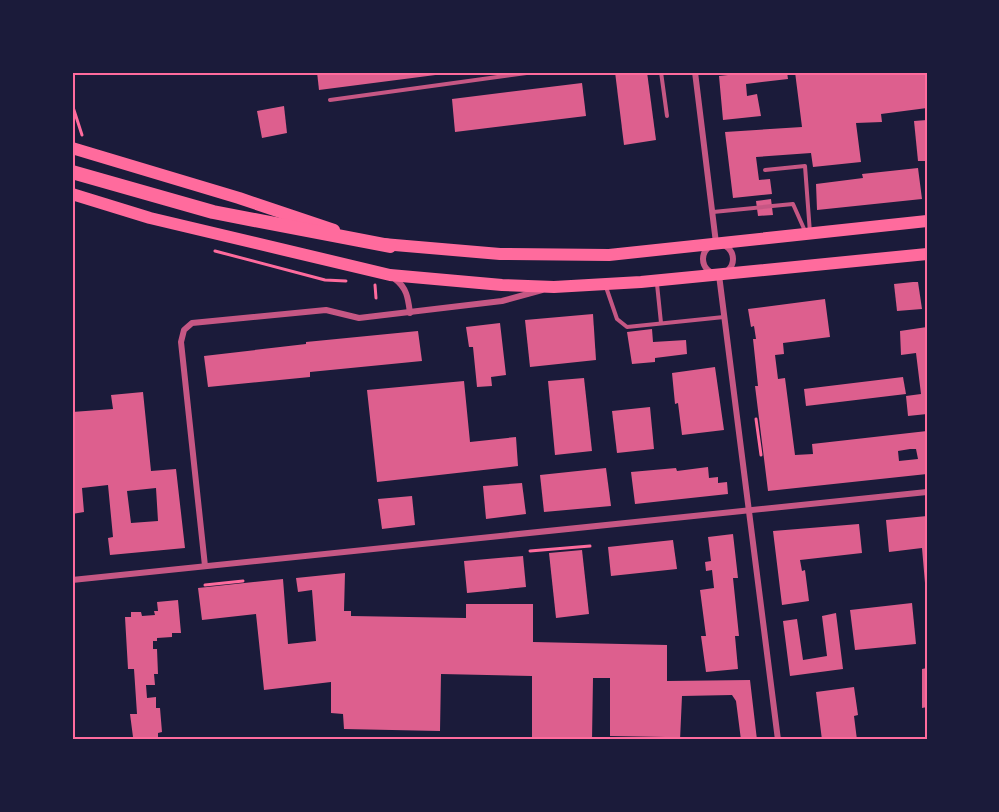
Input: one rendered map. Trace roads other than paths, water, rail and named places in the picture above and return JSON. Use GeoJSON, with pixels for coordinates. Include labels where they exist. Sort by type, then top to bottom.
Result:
{"type":"FeatureCollection","features":[{"type":"Feature","properties":{"kind":"highway"},"geometry":{"type":"LineString","coordinates":[[72,172],[213,212],[390,246]]}},
{"type":"Feature","properties":{"kind":"main road"},"geometry":{"type":"LineString","coordinates":[[72,148],[390,246],[500,254],[609,255],[927,221]]}},
{"type":"Feature","properties":{"kind":"main road"},"geometry":{"type":"LineString","coordinates":[[72,194],[150,218],[390,275],[481,284],[554,287],[604,284],[927,255]]}},
{"type":"Feature","properties":{"kind":"street"},"geometry":{"type":"LineString","coordinates":[[695,72],[716,244]]}},
{"type":"Feature","properties":{"kind":"street"},"geometry":{"type":"LineString","coordinates":[[716,244],[729,249],[734,259],[730,269],[719,275],[708,271],[703,261],[705,251],[716,244]]}},
{"type":"Feature","properties":{"kind":"street"},"geometry":{"type":"LineString","coordinates":[[390,275],[404,285],[410,313]]}},
{"type":"Feature","properties":{"kind":"street"},"geometry":{"type":"LineString","coordinates":[[719,275],[778,740]]}},
{"type":"Feature","properties":{"kind":"street"},"geometry":{"type":"LineString","coordinates":[[205,566],[182,342],[184,330],[192,323],[326,310],[359,318],[410,313],[502,301],[554,287]]}},
{"type":"Feature","properties":{"kind":"street"},"geometry":{"type":"LineString","coordinates":[[72,580],[927,492]]}},
{"type":"Feature","properties":{"kind":"lane"},"geometry":{"type":"LineString","coordinates":[[330,100],[534,72]]}},
{"type":"Feature","properties":{"kind":"lane"},"geometry":{"type":"LineString","coordinates":[[661,72],[667,116]]}},
{"type":"Feature","properties":{"kind":"lane"},"geometry":{"type":"LineString","coordinates":[[695,72],[701,72]]}},
{"type":"Feature","properties":{"kind":"lane"},"geometry":{"type":"LineString","coordinates":[[765,170],[805,166],[808,234]]}},
{"type":"Feature","properties":{"kind":"lane"},"geometry":{"type":"LineString","coordinates":[[712,213],[792,204],[808,234]]}},
{"type":"Feature","properties":{"kind":"lane"},"geometry":{"type":"LineString","coordinates":[[656,280],[661,323]]}},
{"type":"Feature","properties":{"kind":"lane"},"geometry":{"type":"LineString","coordinates":[[604,284],[617,319],[627,327],[724,317]]}}]}
